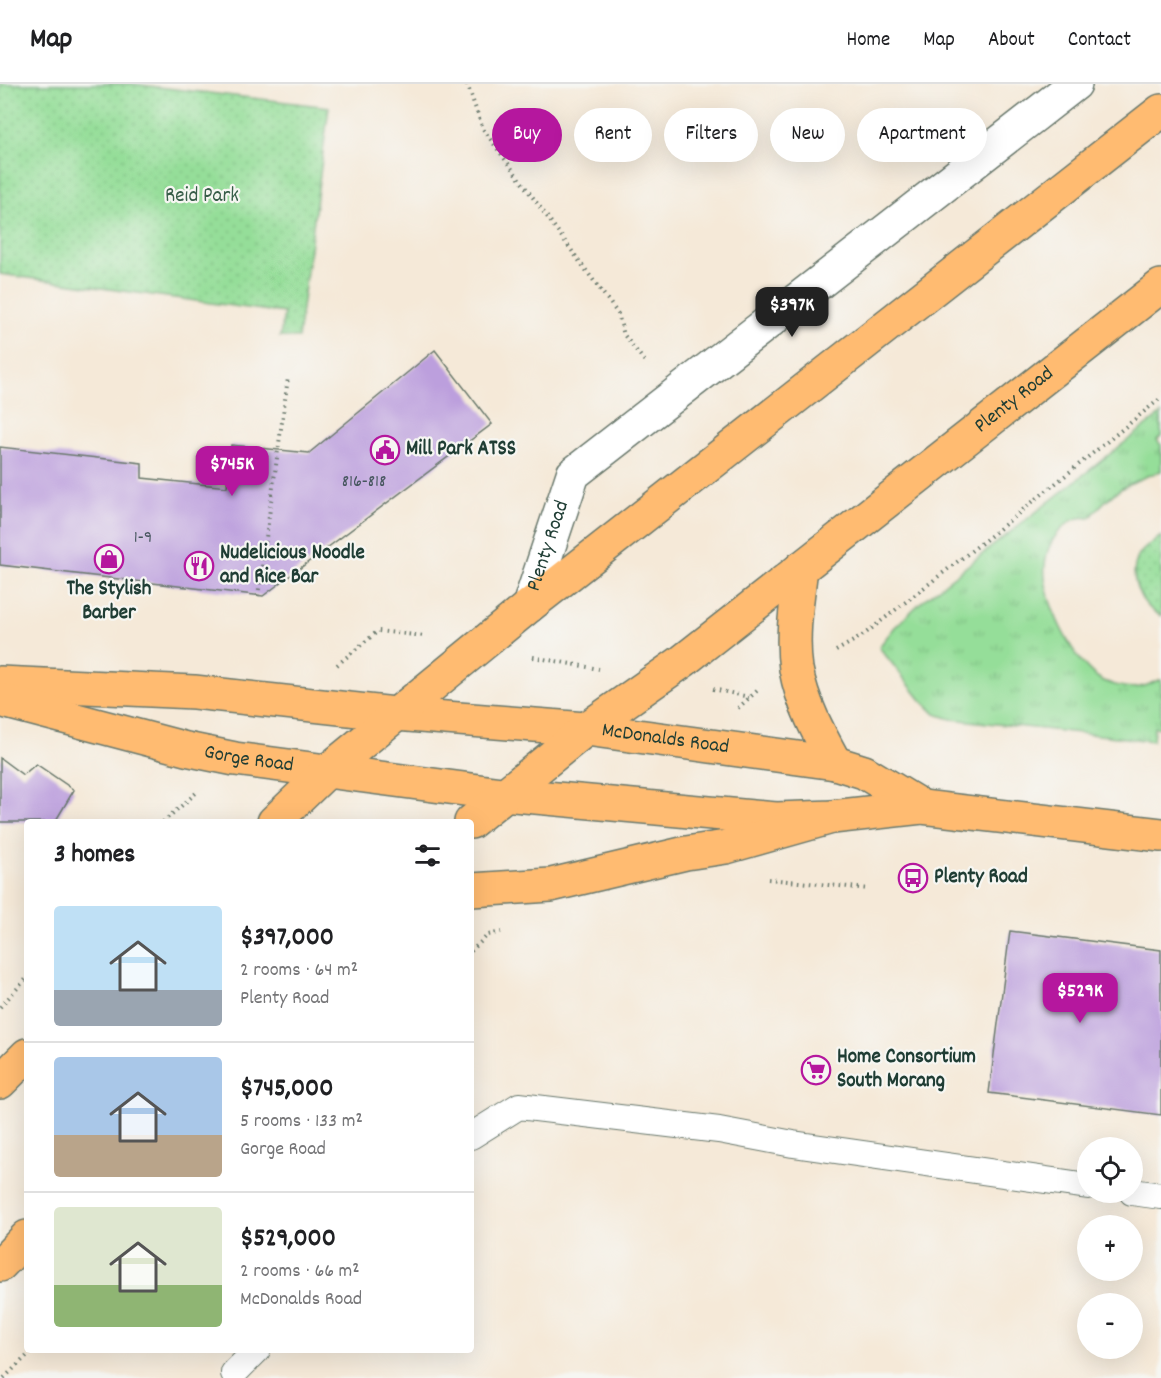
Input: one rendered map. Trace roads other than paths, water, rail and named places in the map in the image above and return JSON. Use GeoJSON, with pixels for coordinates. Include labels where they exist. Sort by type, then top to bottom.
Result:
{"type":"FeatureCollection","features":[{"type":"Feature","properties":{"kind":"main road","name":"Plenty Road"},"geometry":{"type":"LineString","coordinates":[[277,819],[326,772],[395,714],[482,647],[529,606],[1161,111]]}},
{"type":"Feature","properties":{"kind":"main road","name":"Plenty Road"},"geometry":{"type":"LineString","coordinates":[[474,819],[502,794],[586,729],[683,661],[1161,286]]}},
{"type":"Feature","properties":{"kind":"main road"},"geometry":{"type":"LineString","coordinates":[[801,568],[796,608],[796,669],[816,728],[835,763]]}},
{"type":"Feature","properties":{"kind":"main road"},"geometry":{"type":"LineString","coordinates":[[0,683],[144,688],[395,714]]}},
{"type":"Feature","properties":{"kind":"main road","name":"Gorge Road"},"geometry":{"type":"LineString","coordinates":[[0,700],[186,749],[235,759],[502,794]]}},
{"type":"Feature","properties":{"kind":"main road","name":"McDonalds Road"},"geometry":{"type":"LineString","coordinates":[[395,714],[586,729],[835,763],[864,772],[922,807]]}},
{"type":"Feature","properties":{"kind":"main road","name":"McDonalds Road"},"geometry":{"type":"LineString","coordinates":[[502,794],[776,819],[832,817],[922,807],[1161,835]]}},
{"type":"Feature","properties":{"kind":"main road"},"geometry":{"type":"LineString","coordinates":[[474,890],[551,885],[686,853],[726,847],[832,817]]}},
{"type":"Feature","properties":{"kind":"main road"},"geometry":{"type":"LineString","coordinates":[[0,1082],[24,1058]]}},
{"type":"Feature","properties":{"kind":"main road"},"geometry":{"type":"LineString","coordinates":[[0,1265],[24,1240]]}},
{"type":"Feature","properties":{"kind":"street","name":"Plenty Road"},"geometry":{"type":"LineString","coordinates":[[529,606],[573,474],[1075,84]]}},
{"type":"Feature","properties":{"kind":"lane"},"geometry":{"type":"LineString","coordinates":[[474,1134],[519,1106],[688,1126],[793,1144],[1077,1184]]}},
{"type":"Feature","properties":{"kind":"lane"},"geometry":{"type":"LineString","coordinates":[[1143,1194],[1161,1196]]}},
{"type":"Feature","properties":{"kind":"lane"},"geometry":{"type":"LineString","coordinates":[[234,1373],[254,1353]]}},
{"type":"Feature","properties":{"kind":"place","name":"Mill Park ATSS"},"geometry":{"type":"Point","coordinates":[385,450]}},
{"type":"Feature","properties":{"kind":"place","name":"The Stylish Barber"},"geometry":{"type":"Point","coordinates":[109,559]}},
{"type":"Feature","properties":{"kind":"place","name":"Nudelicious Noodle and Rice Bar"},"geometry":{"type":"Point","coordinates":[199,566]}},
{"type":"Feature","properties":{"kind":"place","name":"Plenty Road"},"geometry":{"type":"Point","coordinates":[913,878]}},
{"type":"Feature","properties":{"kind":"place","name":"Home Consortium South Morang"},"geometry":{"type":"Point","coordinates":[816,1070]}},
{"type":"Feature","properties":{"kind":"park label","name":"Reid Park"},"geometry":{"type":"Point","coordinates":[202,197]}}]}
